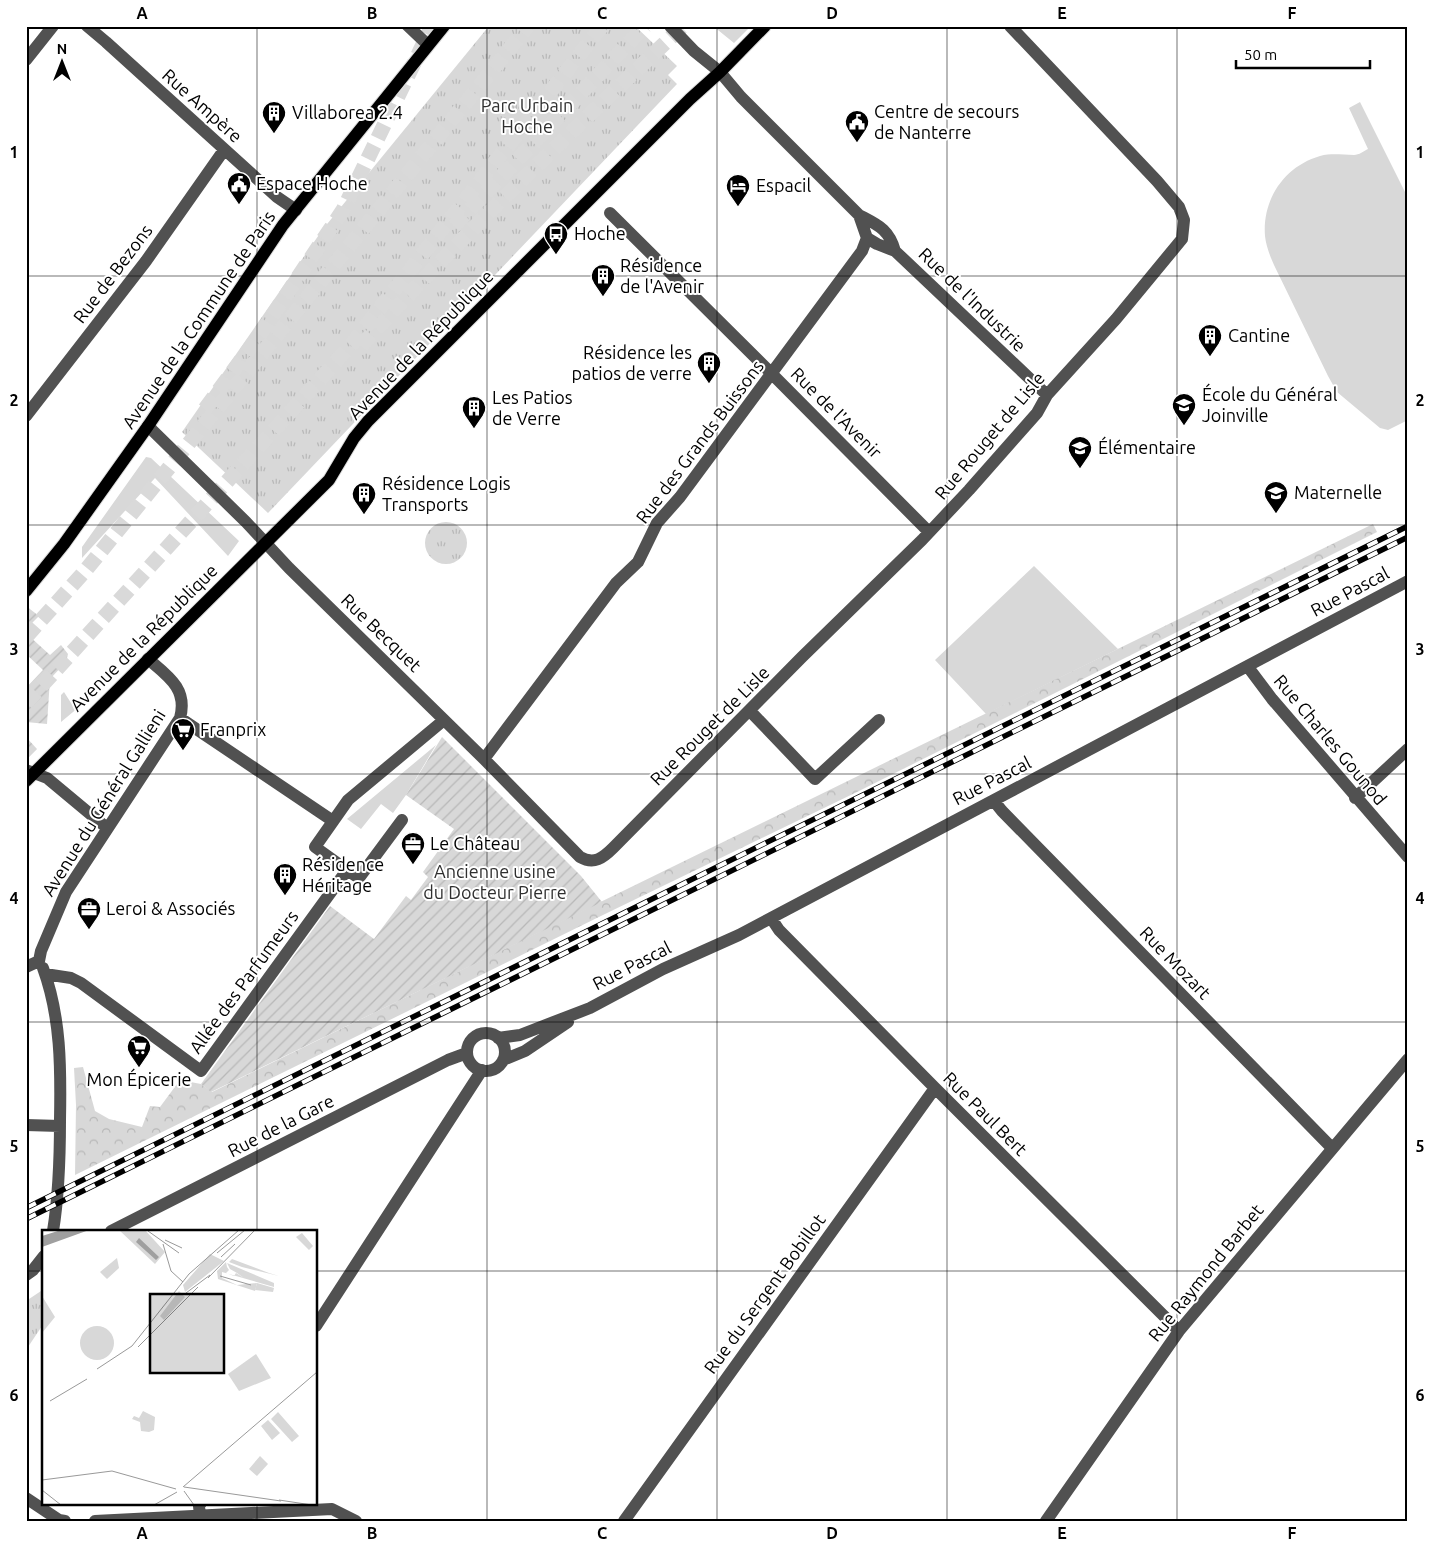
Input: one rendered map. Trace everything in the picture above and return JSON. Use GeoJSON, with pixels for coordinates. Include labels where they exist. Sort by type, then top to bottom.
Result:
{"type":"FeatureCollection","features":[{"type":"Feature","properties":{"kind":"main road","name":"Avenue de la Commune de Paris"},"geometry":{"type":"LineString","coordinates":[[26,591],[64,544],[148,426],[284,225],[444,26]]}},
{"type":"Feature","properties":{"kind":"main road","name":"Avenue de la République"},"geometry":{"type":"LineString","coordinates":[[29,775],[328,480],[354,438],[368,421],[765,26]]}},
{"type":"Feature","properties":{"kind":"street"},"geometry":{"type":"LineString","coordinates":[[26,60],[54,26]]}},
{"type":"Feature","properties":{"kind":"street","name":"Rue Ampère"},"geometry":{"type":"LineString","coordinates":[[87,26],[277,197],[296,210]]}},
{"type":"Feature","properties":{"kind":"street"},"geometry":{"type":"LineString","coordinates":[[408,26],[428,45]]}},
{"type":"Feature","properties":{"kind":"street","name":"Rue de l'Industrie"},"geometry":{"type":"LineString","coordinates":[[670,26],[694,51],[720,72],[736,92],[859,216],[880,226],[892,238],[896,251]]}},
{"type":"Feature","properties":{"kind":"street","name":"Rue Rouget de Lisle"},"geometry":{"type":"LineString","coordinates":[[592,861],[600,858],[613,848],[969,490],[1037,413],[1047,394],[1116,319],[1182,239],[1184,220],[1179,207],[1157,181],[1010,26]]}},
{"type":"Feature","properties":{"kind":"street","name":"Rue de Bezons"},"geometry":{"type":"LineString","coordinates":[[26,416],[146,261],[224,150]]}},
{"type":"Feature","properties":{"kind":"street","name":"Rue de l'Avenir"},"geometry":{"type":"LineString","coordinates":[[610,213],[929,532]]}},
{"type":"Feature","properties":{"kind":"street","name":"Rue de l'Industrie"},"geometry":{"type":"LineString","coordinates":[[859,216],[867,238],[896,251],[1047,394]]}},
{"type":"Feature","properties":{"kind":"street","name":"Rue des Grands Buissons"},"geometry":{"type":"LineString","coordinates":[[484,759],[616,583],[638,562],[657,523],[680,497],[772,374],[862,251],[867,238]]}},
{"type":"Feature","properties":{"kind":"street","name":"Rue Becquet"},"geometry":{"type":"LineString","coordinates":[[148,426],[484,759],[576,854],[592,861]]}},
{"type":"Feature","properties":{"kind":"street","name":"Rue Pascal"},"geometry":{"type":"LineString","coordinates":[[482,1070],[494,1069],[503,1060],[526,1051],[590,1008],[663,969],[739,935],[1408,581]]}},
{"type":"Feature","properties":{"kind":"street","name":"Avenue du Général Gallieni"},"geometry":{"type":"LineString","coordinates":[[40,961],[42,951],[66,892],[180,718],[182,709],[181,694],[148,659]]}},
{"type":"Feature","properties":{"kind":"street","name":"Rue Charles Gounod"},"geometry":{"type":"LineString","coordinates":[[1248,667],[1267,693],[1355,798],[1408,857]]}},
{"type":"Feature","properties":{"kind":"street"},"geometry":{"type":"LineString","coordinates":[[750,711],[815,779],[879,720]]}},
{"type":"Feature","properties":{"kind":"street"},"geometry":{"type":"LineString","coordinates":[[180,718],[333,821]]}},
{"type":"Feature","properties":{"kind":"street"},"geometry":{"type":"LineString","coordinates":[[402,820],[359,878],[315,847],[348,800],[444,720]]}},
{"type":"Feature","properties":{"kind":"street"},"geometry":{"type":"LineString","coordinates":[[1355,798],[1408,749]]}},
{"type":"Feature","properties":{"kind":"street"},"geometry":{"type":"LineString","coordinates":[[29,775],[47,778],[107,828]]}},
{"type":"Feature","properties":{"kind":"street","name":"Rue Mozart"},"geometry":{"type":"LineString","coordinates":[[994,801],[1332,1148]]}},
{"type":"Feature","properties":{"kind":"street","name":"Allée des Parfumeurs"},"geometry":{"type":"LineString","coordinates":[[45,974],[71,978],[81,983],[201,1072],[347,870]]}},
{"type":"Feature","properties":{"kind":"street","name":"Rue Paul Bert"},"geometry":{"type":"LineString","coordinates":[[771,918],[789,940],[935,1088],[1179,1331]]}},
{"type":"Feature","properties":{"kind":"street"},"geometry":{"type":"LineString","coordinates":[[26,967],[40,961],[54,1003],[60,1048],[60,1126],[57,1198],[53,1230]]}},
{"type":"Feature","properties":{"kind":"street","name":"Rue Pascal"},"geometry":{"type":"LineString","coordinates":[[467,1053],[468,1046],[477,1035],[484,1033],[492,1034],[498,1038],[520,1036],[590,1008]]}},
{"type":"Feature","properties":{"kind":"street"},"geometry":{"type":"LineString","coordinates":[[498,1038],[503,1044],[503,1060]]}},
{"type":"Feature","properties":{"kind":"street"},"geometry":{"type":"LineString","coordinates":[[318,1323],[482,1070],[472,1065],[467,1053]]}},
{"type":"Feature","properties":{"kind":"street","name":"Rue de la Gare"},"geometry":{"type":"LineString","coordinates":[[113,1230],[448,1060],[467,1053]]}},
{"type":"Feature","properties":{"kind":"street","name":"Rue Raymond Barbet"},"geometry":{"type":"LineString","coordinates":[[1046,1521],[1179,1331],[1408,1059]]}},
{"type":"Feature","properties":{"kind":"street","name":"Rue du Sergent Bobillot"},"geometry":{"type":"LineString","coordinates":[[624,1521],[935,1088]]}},
{"type":"Feature","properties":{"kind":"street"},"geometry":{"type":"LineString","coordinates":[[26,1125],[60,1126]]}},
{"type":"Feature","properties":{"kind":"street"},"geometry":{"type":"LineString","coordinates":[[26,1275],[33,1270],[42,1259]]}},
{"type":"Feature","properties":{"kind":"street"},"geometry":{"type":"LineString","coordinates":[[26,1498],[61,1520]]}},
{"type":"Feature","properties":{"kind":"street"},"geometry":{"type":"LineString","coordinates":[[95,1521],[200,1509],[332,1509],[356,1521]]}},
{"type":"Feature","properties":{"kind":"green space","name":"Parc Urbain Hoche"},"geometry":{"type":"Polygon","coordinates":[[[489,26],[635,26],[677,66],[668,75],[677,84],[268,513],[182,432],[323,229],[489,26]]]}},
{"type":"Feature","properties":{"kind":"green space"},"geometry":{"type":"Polygon","coordinates":[[[713,26],[751,26],[734,43],[713,26]]]}},
{"type":"Feature","properties":{"kind":"green space"},"geometry":{"type":"Polygon","coordinates":[[[1360,102],[1408,198],[1408,420],[1388,430],[1380,428],[1337,392],[1274,265],[1265,236],[1267,209],[1278,186],[1286,176],[1307,161],[1320,156],[1333,154],[1356,155],[1368,149],[1349,108],[1360,102]]]}},
{"type":"Feature","properties":{"kind":"green space"},"geometry":{"type":"Polygon","coordinates":[[[146,457],[151,458],[239,541],[228,556],[155,478],[82,558],[82,547],[146,457]]]}},
{"type":"Feature","properties":{"kind":"green space"},"geometry":{"type":"Polygon","coordinates":[[[446,522],[461,528],[467,543],[461,558],[446,564],[431,558],[425,543],[431,528],[446,522]]]}},
{"type":"Feature","properties":{"kind":"green space"},"geometry":{"type":"Polygon","coordinates":[[[1373,524],[1377,532],[857,792],[75,1175],[76,1105],[74,1068],[83,1067],[95,1111],[109,1119],[142,1127],[150,1106],[160,1107],[180,1080],[201,1084],[212,1092],[1373,524]]]}},
{"type":"Feature","properties":{"kind":"green space"},"geometry":{"type":"Polygon","coordinates":[[[1034,566],[1118,649],[986,714],[935,660],[1034,566]]]}},
{"type":"Feature","properties":{"kind":"green space"},"geometry":{"type":"Polygon","coordinates":[[[26,606],[39,616],[26,629],[26,606]]]}},
{"type":"Feature","properties":{"kind":"green space"},"geometry":{"type":"Polygon","coordinates":[[[28,635],[50,655],[61,645],[68,654],[66,662],[50,679],[47,724],[26,722],[26,688],[43,670],[26,654],[26,637],[28,635]]]}},
{"type":"Feature","properties":{"kind":"green space"},"geometry":{"type":"Polygon","coordinates":[[[64,692],[71,703],[79,707],[61,722],[61,695],[64,692]]]}},
{"type":"Feature","properties":{"kind":"green space"},"geometry":{"type":"Polygon","coordinates":[[[26,737],[37,749],[27,759],[26,759],[26,737]]]}},
{"type":"Feature","properties":{"kind":"green space","name":"Ancienne usine du Docteur Pierre"},"geometry":{"type":"Polygon","coordinates":[[[442,737],[581,876],[602,902],[211,1092],[201,1084],[330,906],[374,939],[406,896],[411,900],[428,877],[423,872],[454,829],[406,795],[442,737]]]}},
{"type":"Feature","properties":{"kind":"green space"},"geometry":{"type":"Polygon","coordinates":[[[436,745],[393,813],[381,804],[361,829],[347,819],[436,745]]]}},
{"type":"Feature","properties":{"kind":"green space"},"geometry":{"type":"Polygon","coordinates":[[[42,1290],[42,1326],[26,1350],[26,1301],[42,1290]]]}},
{"type":"Feature","properties":{"kind":"tunnel"},"geometry":{"type":"LineString","coordinates":[[205,409],[258,337],[343,210],[432,26]]}},
{"type":"Feature","properties":{"kind":"tunnel"},"geometry":{"type":"LineString","coordinates":[[26,637],[85,571],[528,26]]}},
{"type":"Feature","properties":{"kind":"tunnel"},"geometry":{"type":"LineString","coordinates":[[26,703],[351,345],[602,26]]}},
{"type":"Feature","properties":{"kind":"tunnel"},"geometry":{"type":"LineString","coordinates":[[454,226],[645,26]]}},
{"type":"Feature","properties":{"kind":"tunnel"},"geometry":{"type":"LineString","coordinates":[[361,346],[479,223],[683,26]]}},
{"type":"Feature","properties":{"kind":"railway"},"geometry":{"type":"LineString","coordinates":[[26,1208],[1408,526]]}},
{"type":"Feature","properties":{"kind":"railway"},"geometry":{"type":"LineString","coordinates":[[26,1219],[1408,537]]}},
{"type":"Feature","properties":{"kind":"place","name":"Villaborea 2.4"},"geometry":{"type":"Point","coordinates":[274,134]}},
{"type":"Feature","properties":{"kind":"place","name":"Centre de secours de Nanterre"},"geometry":{"type":"Point","coordinates":[857,143]}},
{"type":"Feature","properties":{"kind":"place","name":"Espace Hoche"},"geometry":{"type":"Point","coordinates":[239,205]}},
{"type":"Feature","properties":{"kind":"place","name":"Espacil"},"geometry":{"type":"Point","coordinates":[738,207]}},
{"type":"Feature","properties":{"kind":"place","name":"Hoche"},"geometry":{"type":"Point","coordinates":[556,255]}},
{"type":"Feature","properties":{"kind":"place","name":"Résidence de l'Avenir"},"geometry":{"type":"Point","coordinates":[603,297]}},
{"type":"Feature","properties":{"kind":"place","name":"Cantine"},"geometry":{"type":"Point","coordinates":[1210,357]}},
{"type":"Feature","properties":{"kind":"place","name":"Résidence les patios de verre"},"geometry":{"type":"Point","coordinates":[709,384]}},
{"type":"Feature","properties":{"kind":"place","name":"École du Général Joinville"},"geometry":{"type":"Point","coordinates":[1184,426]}},
{"type":"Feature","properties":{"kind":"place","name":"Les Patios de Verre"},"geometry":{"type":"Point","coordinates":[474,429]}},
{"type":"Feature","properties":{"kind":"place","name":"Élémentaire"},"geometry":{"type":"Point","coordinates":[1080,469]}},
{"type":"Feature","properties":{"kind":"place","name":"Maternelle"},"geometry":{"type":"Point","coordinates":[1276,514]}},
{"type":"Feature","properties":{"kind":"place","name":"Résidence Logis Transports"},"geometry":{"type":"Point","coordinates":[364,515]}},
{"type":"Feature","properties":{"kind":"place","name":"Franprix"},"geometry":{"type":"Point","coordinates":[183,751]}},
{"type":"Feature","properties":{"kind":"place","name":"Le Château"},"geometry":{"type":"Point","coordinates":[413,865]}},
{"type":"Feature","properties":{"kind":"place","name":"Résidence Héritage"},"geometry":{"type":"Point","coordinates":[285,896]}},
{"type":"Feature","properties":{"kind":"place","name":"Leroi & Associés"},"geometry":{"type":"Point","coordinates":[89,930]}},
{"type":"Feature","properties":{"kind":"place","name":"Mon Épicerie"},"geometry":{"type":"Point","coordinates":[139,1068]}}]}
